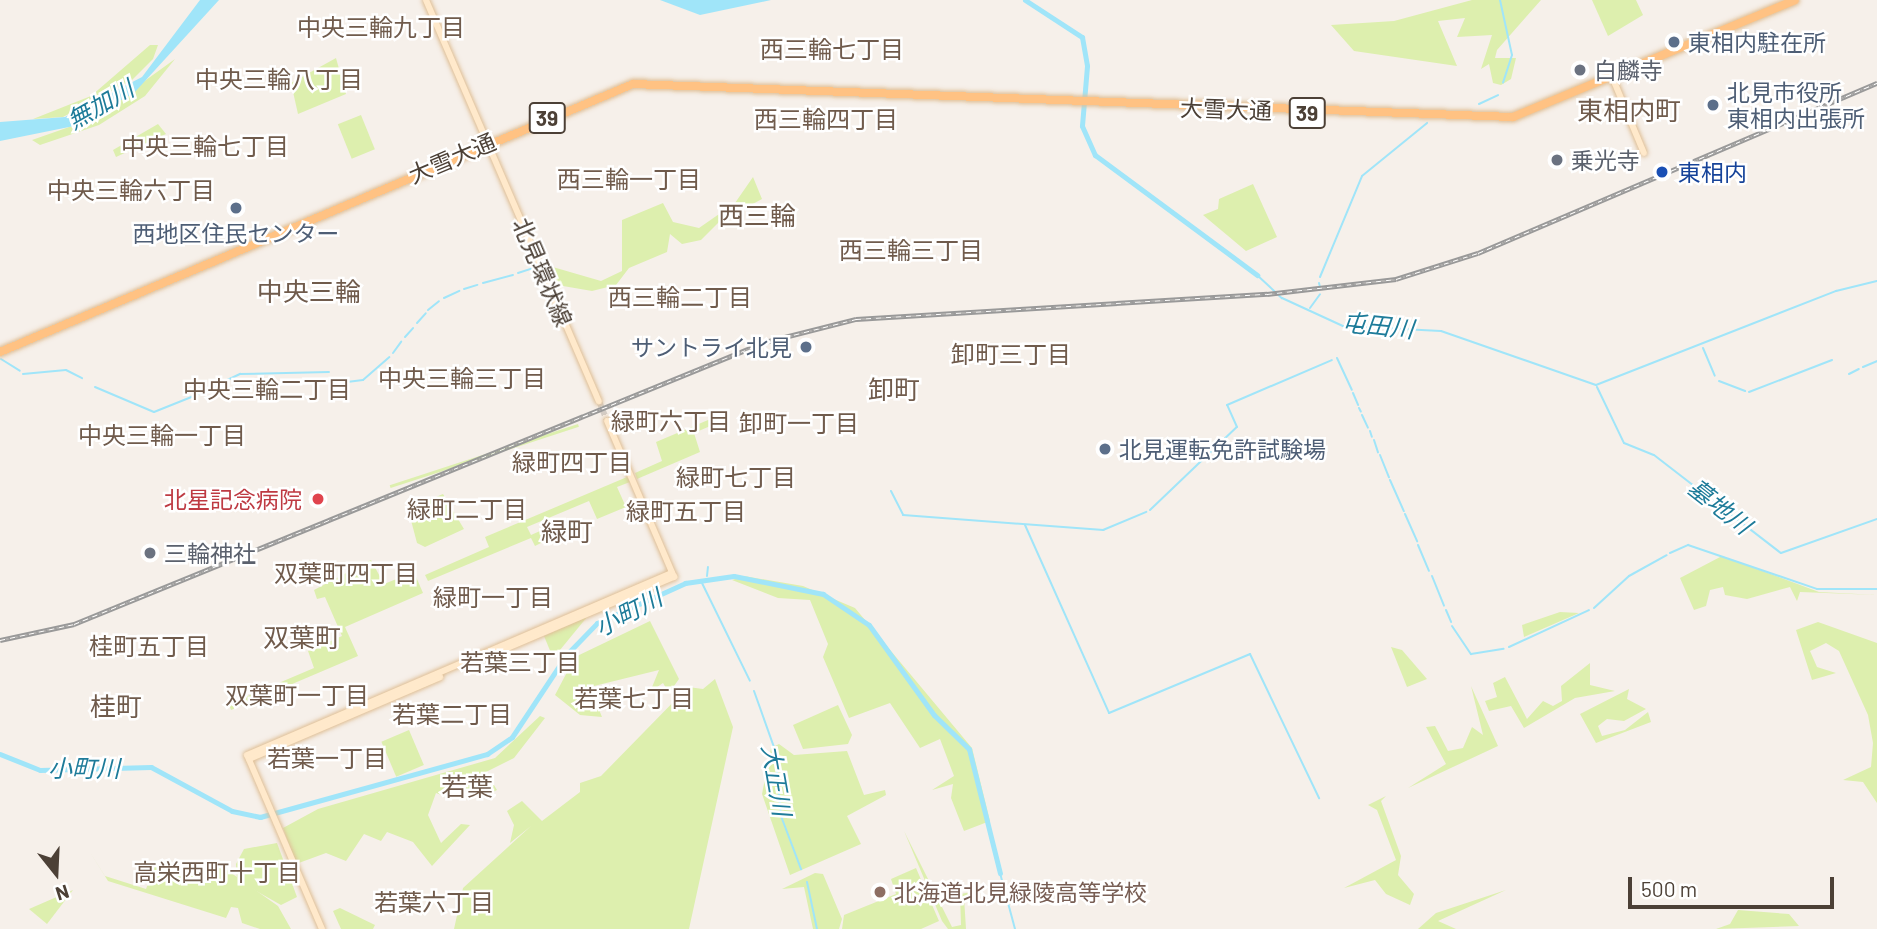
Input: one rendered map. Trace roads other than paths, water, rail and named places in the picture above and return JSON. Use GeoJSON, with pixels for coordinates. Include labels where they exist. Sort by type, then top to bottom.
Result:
{"type":"FeatureCollection","features":[{"type":"Feature","properties":{"kind":"highway","name":"39"},"geometry":{"type":"LineString","coordinates":[[1613,81],[1795,0]]}},
{"type":"Feature","properties":{"kind":"highway","name":"39"},"geometry":{"type":"LineString","coordinates":[[1613,81],[1802,0]]}},
{"type":"Feature","properties":{"kind":"highway","name":"大雪大通"},"geometry":{"type":"LineString","coordinates":[[0,352],[616,88],[647,82],[1523,118],[1613,81]]}},
{"type":"Feature","properties":{"kind":"main road","name":"北見環状線"},"geometry":{"type":"LineString","coordinates":[[426,0],[598,401]]}},
{"type":"Feature","properties":{"kind":"main road"},"geometry":{"type":"LineString","coordinates":[[1613,81],[1644,153]]}},
{"type":"Feature","properties":{"kind":"main road"},"geometry":{"type":"LineString","coordinates":[[322,929],[248,757],[673,575],[607,421]]}},
{"type":"Feature","properties":{"kind":"water","name":"無加川"},"geometry":{"type":"Polygon","coordinates":[[[200,0],[219,0],[134,93],[74,126],[0,141],[0,122],[65,117],[142,77],[200,0]]]}},
{"type":"Feature","properties":{"kind":"water"},"geometry":{"type":"Polygon","coordinates":[[[660,0],[771,0],[700,15],[660,0]]]}},
{"type":"Feature","properties":{"kind":"waterway","name":"屯田川"},"geometry":{"type":"LineString","coordinates":[[1025,0],[1082,37],[1087,66],[1082,126],[1095,155],[1257,275]]}},
{"type":"Feature","properties":{"kind":"waterway"},"geometry":{"type":"LineString","coordinates":[[1500,0],[1512,55],[1503,83]]}},
{"type":"Feature","properties":{"kind":"waterway"},"geometry":{"type":"LineString","coordinates":[[1479,104],[1498,95]]}},
{"type":"Feature","properties":{"kind":"waterway"},"geometry":{"type":"LineString","coordinates":[[1320,277],[1362,176],[1427,123]]}},
{"type":"Feature","properties":{"kind":"waterway"},"geometry":{"type":"LineString","coordinates":[[518,273],[536,267]]}},
{"type":"Feature","properties":{"kind":"waterway"},"geometry":{"type":"LineString","coordinates":[[483,283],[513,275]]}},
{"type":"Feature","properties":{"kind":"waterway","name":"屯田川"},"geometry":{"type":"LineString","coordinates":[[1257,275],[1282,298],[1343,326],[1441,331],[1596,385],[1836,291],[1877,281]]}},
{"type":"Feature","properties":{"kind":"waterway"},"geometry":{"type":"LineString","coordinates":[[1319,283],[1320,287]]}},
{"type":"Feature","properties":{"kind":"waterway"},"geometry":{"type":"LineString","coordinates":[[464,289],[477,285]]}},
{"type":"Feature","properties":{"kind":"waterway"},"geometry":{"type":"LineString","coordinates":[[444,298],[459,291]]}},
{"type":"Feature","properties":{"kind":"waterway"},"geometry":{"type":"LineString","coordinates":[[1310,308],[1320,294]]}},
{"type":"Feature","properties":{"kind":"waterway"},"geometry":{"type":"LineString","coordinates":[[428,310],[439,301]]}},
{"type":"Feature","properties":{"kind":"waterway"},"geometry":{"type":"LineString","coordinates":[[417,323],[426,313]]}},
{"type":"Feature","properties":{"kind":"waterway"},"geometry":{"type":"LineString","coordinates":[[405,337],[413,328]]}},
{"type":"Feature","properties":{"kind":"waterway"},"geometry":{"type":"LineString","coordinates":[[393,353],[401,342]]}},
{"type":"Feature","properties":{"kind":"waterway"},"geometry":{"type":"LineString","coordinates":[[1703,348],[1715,376]]}},
{"type":"Feature","properties":{"kind":"waterway"},"geometry":{"type":"LineString","coordinates":[[347,382],[363,380],[389,357]]}},
{"type":"Feature","properties":{"kind":"waterway"},"geometry":{"type":"LineString","coordinates":[[1337,358],[1352,390]]}},
{"type":"Feature","properties":{"kind":"waterway"},"geometry":{"type":"LineString","coordinates":[[1,359],[20,371]]}},
{"type":"Feature","properties":{"kind":"waterway"},"geometry":{"type":"LineString","coordinates":[[1150,510],[1237,427],[1227,405],[1332,360]]}},
{"type":"Feature","properties":{"kind":"waterway"},"geometry":{"type":"LineString","coordinates":[[1749,392],[1832,360]]}},
{"type":"Feature","properties":{"kind":"waterway"},"geometry":{"type":"LineString","coordinates":[[1863,367],[1877,361]]}},
{"type":"Feature","properties":{"kind":"waterway"},"geometry":{"type":"LineString","coordinates":[[1849,374],[1859,369]]}},
{"type":"Feature","properties":{"kind":"waterway"},"geometry":{"type":"LineString","coordinates":[[23,374],[66,370],[82,378]]}},
{"type":"Feature","properties":{"kind":"waterway"},"geometry":{"type":"LineString","coordinates":[[198,394],[240,374],[329,372]]}},
{"type":"Feature","properties":{"kind":"waterway"},"geometry":{"type":"LineString","coordinates":[[1719,381],[1745,391]]}},
{"type":"Feature","properties":{"kind":"waterway"},"geometry":{"type":"LineString","coordinates":[[95,387],[154,412],[194,396]]}},
{"type":"Feature","properties":{"kind":"waterway","name":"墓地川"},"geometry":{"type":"LineString","coordinates":[[1597,387],[1624,443],[1654,455],[1781,553],[1877,519]]}},
{"type":"Feature","properties":{"kind":"waterway"},"geometry":{"type":"LineString","coordinates":[[1353,393],[1358,405]]}},
{"type":"Feature","properties":{"kind":"waterway"},"geometry":{"type":"LineString","coordinates":[[1359,408],[1361,412]]}},
{"type":"Feature","properties":{"kind":"waterway"},"geometry":{"type":"LineString","coordinates":[[1362,415],[1368,428]]}},
{"type":"Feature","properties":{"kind":"waterway"},"geometry":{"type":"LineString","coordinates":[[1370,431],[1372,437]]}},
{"type":"Feature","properties":{"kind":"waterway"},"geometry":{"type":"LineString","coordinates":[[1374,440],[1378,452]]}},
{"type":"Feature","properties":{"kind":"waterway"},"geometry":{"type":"LineString","coordinates":[[1380,455],[1389,477]]}},
{"type":"Feature","properties":{"kind":"waterway"},"geometry":{"type":"LineString","coordinates":[[1390,480],[1404,511]]}},
{"type":"Feature","properties":{"kind":"waterway"},"geometry":{"type":"LineString","coordinates":[[891,491],[903,515],[1103,530],[1146,512]]}},
{"type":"Feature","properties":{"kind":"waterway"},"geometry":{"type":"LineString","coordinates":[[1405,514],[1417,541]]}},
{"type":"Feature","properties":{"kind":"waterway"},"geometry":{"type":"LineString","coordinates":[[1025,525],[1109,713],[1250,654],[1319,798]]}},
{"type":"Feature","properties":{"kind":"waterway"},"geometry":{"type":"LineString","coordinates":[[1418,545],[1429,571]]}},
{"type":"Feature","properties":{"kind":"waterway"},"geometry":{"type":"LineString","coordinates":[[1670,553],[1688,545],[1817,589],[1877,589]]}},
{"type":"Feature","properties":{"kind":"waterway"},"geometry":{"type":"LineString","coordinates":[[1594,608],[1629,576],[1667,555]]}},
{"type":"Feature","properties":{"kind":"waterway"},"geometry":{"type":"LineString","coordinates":[[707,576],[708,567]]}},
{"type":"Feature","properties":{"kind":"waterway","name":"小町川"},"geometry":{"type":"LineString","coordinates":[[0,754],[40,770],[151,767],[232,811],[260,817],[487,754],[512,737],[567,654],[597,623],[685,583],[734,576],[823,594],[869,625],[934,715],[969,749],[1000,873]]}},
{"type":"Feature","properties":{"kind":"waterway"},"geometry":{"type":"LineString","coordinates":[[1432,576],[1444,606]]}},
{"type":"Feature","properties":{"kind":"waterway","name":"大正川"},"geometry":{"type":"LineString","coordinates":[[701,581],[750,681]]}},
{"type":"Feature","properties":{"kind":"waterway"},"geometry":{"type":"LineString","coordinates":[[1446,610],[1451,622]]}},
{"type":"Feature","properties":{"kind":"waterway"},"geometry":{"type":"LineString","coordinates":[[1509,647],[1589,610]]}},
{"type":"Feature","properties":{"kind":"waterway"},"geometry":{"type":"LineString","coordinates":[[1452,626],[1471,654],[1504,649]]}},
{"type":"Feature","properties":{"kind":"waterway","name":"大正川"},"geometry":{"type":"LineString","coordinates":[[754,691],[775,750],[781,816],[801,869]]}},
{"type":"Feature","properties":{"kind":"waterway"},"geometry":{"type":"LineString","coordinates":[[1000,873],[1015,929]]}},
{"type":"Feature","properties":{"kind":"waterway","name":"大正川"},"geometry":{"type":"LineString","coordinates":[[807,882],[817,929]]}},
{"type":"Feature","properties":{"kind":"tunnel"},"geometry":{"type":"LineString","coordinates":[[599,401],[607,421]]}},
{"type":"Feature","properties":{"kind":"railway"},"geometry":{"type":"LineString","coordinates":[[0,640],[74,624],[765,342],[856,319],[1267,294],[1396,279],[1478,253],[1877,83]]}},
{"type":"Feature","properties":{"kind":"place","name":"東相内駐在所"},"geometry":{"type":"Point","coordinates":[1674,42]}},
{"type":"Feature","properties":{"kind":"place","name":"白麟寺"},"geometry":{"type":"Point","coordinates":[1580,70]}},
{"type":"Feature","properties":{"kind":"place","name":"北見市役所 東相内出張所"},"geometry":{"type":"Point","coordinates":[1713,105]}},
{"type":"Feature","properties":{"kind":"place","name":"乗光寺"},"geometry":{"type":"Point","coordinates":[1557,160]}},
{"type":"Feature","properties":{"kind":"place","name":"東相内"},"geometry":{"type":"Point","coordinates":[1662,172]}},
{"type":"Feature","properties":{"kind":"place","name":"西地区住民センター"},"geometry":{"type":"Point","coordinates":[236,208]}},
{"type":"Feature","properties":{"kind":"place","name":"サントライ北見"},"geometry":{"type":"Point","coordinates":[806,347]}},
{"type":"Feature","properties":{"kind":"place","name":"北見運転免許試験場"},"geometry":{"type":"Point","coordinates":[1105,449]}},
{"type":"Feature","properties":{"kind":"place","name":"北星記念病院"},"geometry":{"type":"Point","coordinates":[318,499]}},
{"type":"Feature","properties":{"kind":"place","name":"三輪神社"},"geometry":{"type":"Point","coordinates":[150,553]}},
{"type":"Feature","properties":{"kind":"place","name":"北海道北見緑陵高等学校"},"geometry":{"type":"Point","coordinates":[880,892]}},
{"type":"Feature","properties":{"kind":"district","name":"中央三輪九丁目"},"geometry":{"type":"Point","coordinates":[381,27]}},
{"type":"Feature","properties":{"kind":"district","name":"西三輪七丁目"},"geometry":{"type":"Point","coordinates":[832,49]}},
{"type":"Feature","properties":{"kind":"district","name":"中央三輪八丁目"},"geometry":{"type":"Point","coordinates":[279,79]}},
{"type":"Feature","properties":{"kind":"district","name":"東相内町"},"geometry":{"type":"Point","coordinates":[1629,110]}},
{"type":"Feature","properties":{"kind":"district","name":"西三輪四丁目"},"geometry":{"type":"Point","coordinates":[826,119]}},
{"type":"Feature","properties":{"kind":"district","name":"中央三輪七丁目"},"geometry":{"type":"Point","coordinates":[205,146]}},
{"type":"Feature","properties":{"kind":"district","name":"西三輪一丁目"},"geometry":{"type":"Point","coordinates":[629,179]}},
{"type":"Feature","properties":{"kind":"district","name":"中央三輪六丁目"},"geometry":{"type":"Point","coordinates":[131,190]}},
{"type":"Feature","properties":{"kind":"district","name":"西三輪"},"geometry":{"type":"Point","coordinates":[757,215]}},
{"type":"Feature","properties":{"kind":"district","name":"西三輪三丁目"},"geometry":{"type":"Point","coordinates":[911,250]}},
{"type":"Feature","properties":{"kind":"district","name":"中央三輪"},"geometry":{"type":"Point","coordinates":[309,291]}},
{"type":"Feature","properties":{"kind":"district","name":"西三輪二丁目"},"geometry":{"type":"Point","coordinates":[680,297]}},
{"type":"Feature","properties":{"kind":"district","name":"卸町三丁目"},"geometry":{"type":"Point","coordinates":[1011,354]}},
{"type":"Feature","properties":{"kind":"district","name":"中央三輪三丁目"},"geometry":{"type":"Point","coordinates":[462,378]}},
{"type":"Feature","properties":{"kind":"district","name":"中央三輪二丁目"},"geometry":{"type":"Point","coordinates":[267,389]}},
{"type":"Feature","properties":{"kind":"district","name":"卸町"},"geometry":{"type":"Point","coordinates":[894,389]}},
{"type":"Feature","properties":{"kind":"district","name":"緑町六丁目"},"geometry":{"type":"Point","coordinates":[671,421]}},
{"type":"Feature","properties":{"kind":"district","name":"卸町一丁目"},"geometry":{"type":"Point","coordinates":[799,423]}},
{"type":"Feature","properties":{"kind":"district","name":"中央三輪一丁目"},"geometry":{"type":"Point","coordinates":[162,435]}},
{"type":"Feature","properties":{"kind":"district","name":"緑町四丁目"},"geometry":{"type":"Point","coordinates":[572,462]}},
{"type":"Feature","properties":{"kind":"district","name":"緑町七丁目"},"geometry":{"type":"Point","coordinates":[736,477]}},
{"type":"Feature","properties":{"kind":"district","name":"緑町二丁目"},"geometry":{"type":"Point","coordinates":[467,509]}},
{"type":"Feature","properties":{"kind":"district","name":"緑町五丁目"},"geometry":{"type":"Point","coordinates":[686,511]}},
{"type":"Feature","properties":{"kind":"district","name":"緑町"},"geometry":{"type":"Point","coordinates":[567,531]}},
{"type":"Feature","properties":{"kind":"district","name":"双葉町四丁目"},"geometry":{"type":"Point","coordinates":[346,573]}},
{"type":"Feature","properties":{"kind":"district","name":"緑町一丁目"},"geometry":{"type":"Point","coordinates":[493,597]}},
{"type":"Feature","properties":{"kind":"district","name":"双葉町"},"geometry":{"type":"Point","coordinates":[302,637]}},
{"type":"Feature","properties":{"kind":"district","name":"桂町五丁目"},"geometry":{"type":"Point","coordinates":[149,646]}},
{"type":"Feature","properties":{"kind":"district","name":"若葉三丁目"},"geometry":{"type":"Point","coordinates":[520,662]}},
{"type":"Feature","properties":{"kind":"district","name":"双葉町一丁目"},"geometry":{"type":"Point","coordinates":[297,695]}},
{"type":"Feature","properties":{"kind":"district","name":"若葉七丁目"},"geometry":{"type":"Point","coordinates":[634,698]}},
{"type":"Feature","properties":{"kind":"district","name":"桂町"},"geometry":{"type":"Point","coordinates":[116,706]}},
{"type":"Feature","properties":{"kind":"district","name":"若葉二丁目"},"geometry":{"type":"Point","coordinates":[452,714]}},
{"type":"Feature","properties":{"kind":"district","name":"若葉一丁目"},"geometry":{"type":"Point","coordinates":[327,758]}},
{"type":"Feature","properties":{"kind":"district","name":"若葉"},"geometry":{"type":"Point","coordinates":[467,786]}},
{"type":"Feature","properties":{"kind":"district","name":"高栄西町十丁目"},"geometry":{"type":"Point","coordinates":[217,872]}},
{"type":"Feature","properties":{"kind":"district","name":"若葉六丁目"},"geometry":{"type":"Point","coordinates":[434,902]}}]}
